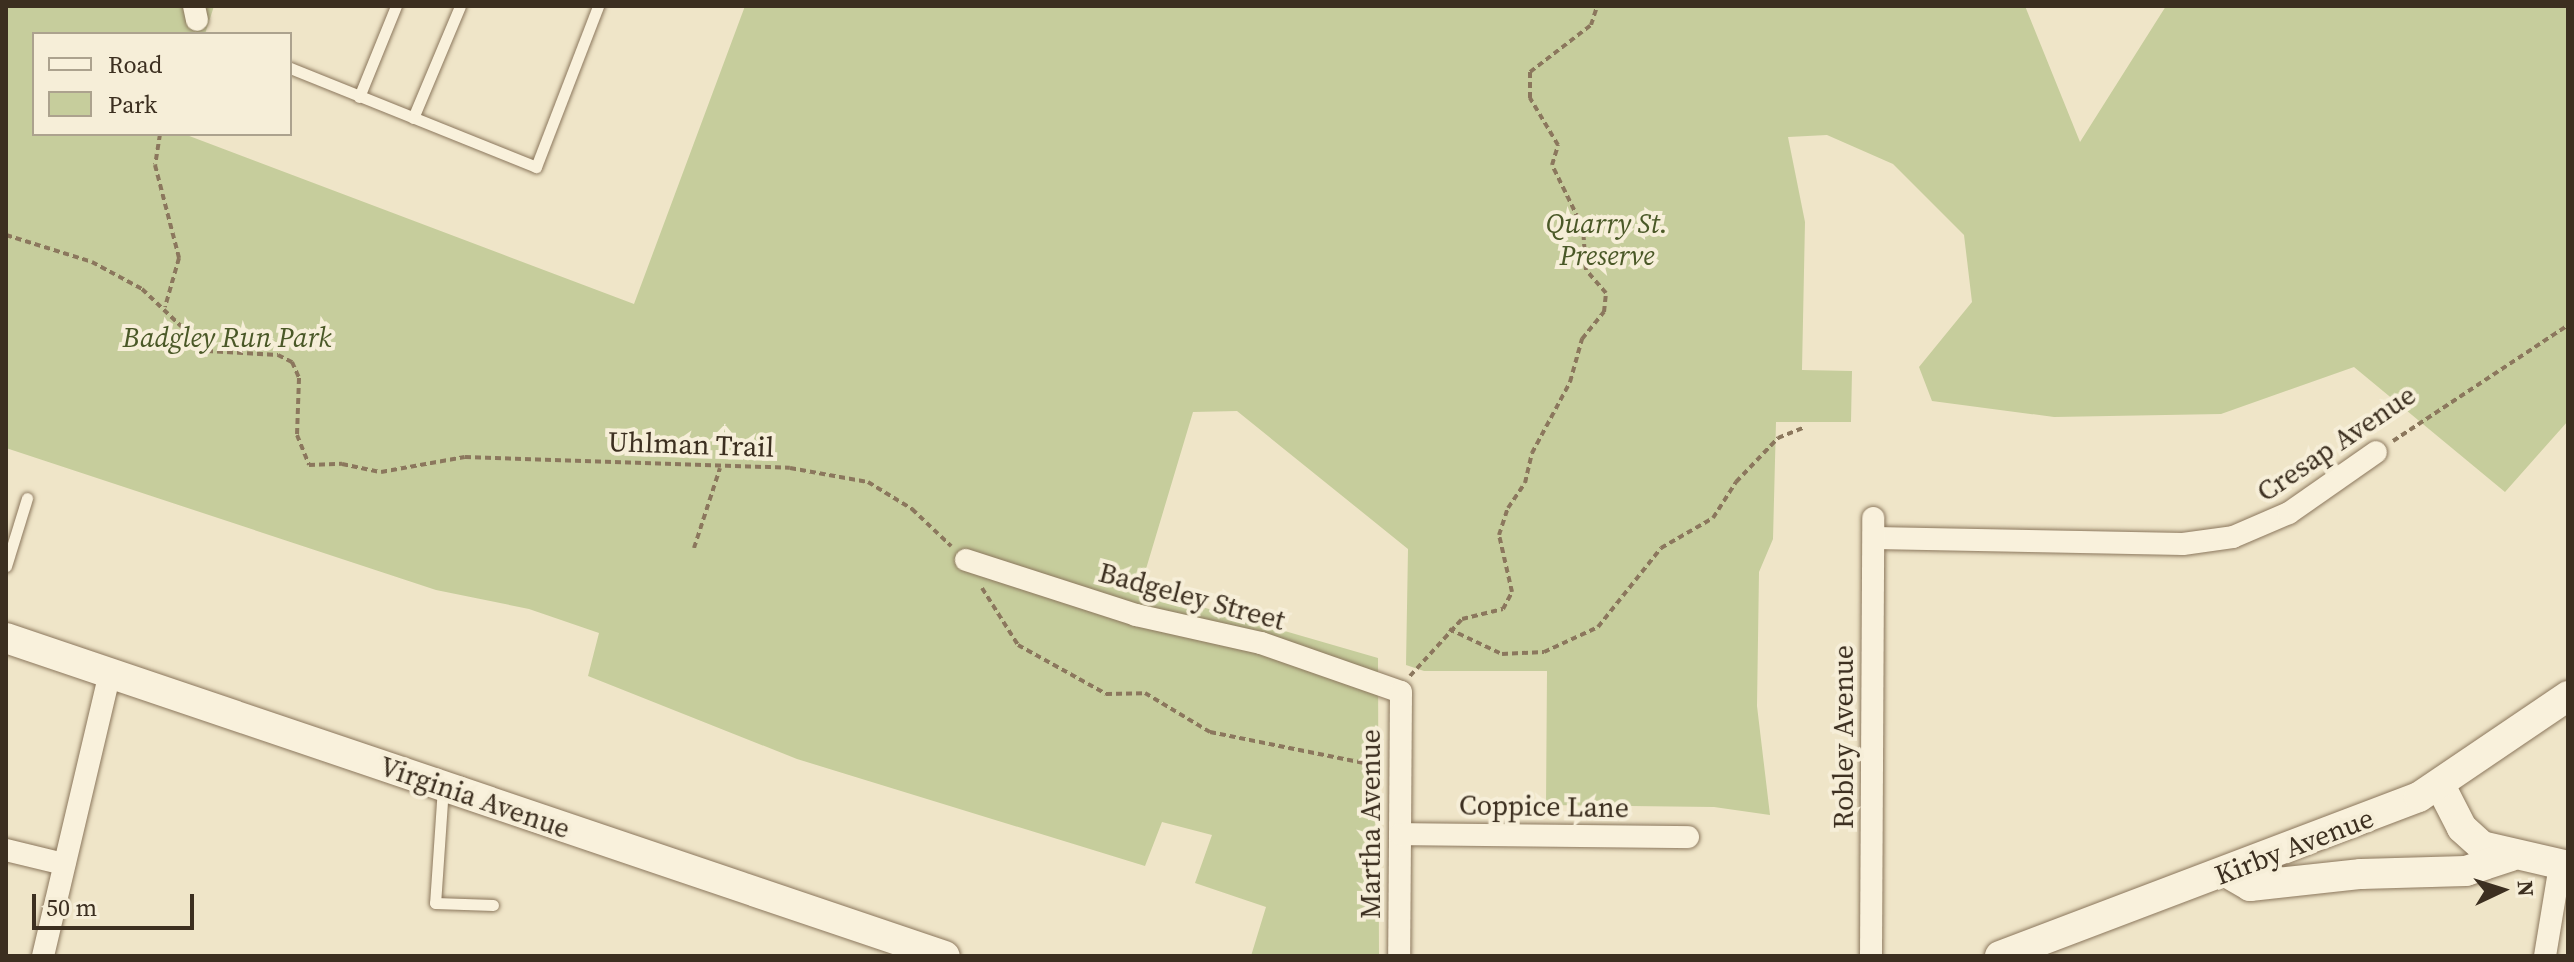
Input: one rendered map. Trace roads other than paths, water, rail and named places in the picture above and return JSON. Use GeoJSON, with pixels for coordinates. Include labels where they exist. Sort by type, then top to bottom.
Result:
{"type":"FeatureCollection","features":[{"type":"Feature","properties":{"kind":"street","name":"Cresap Avenue"},"geometry":{"type":"LineString","coordinates":[[1874,528],[2183,544],[2233,537],[2289,513],[2376,452]]}},
{"type":"Feature","properties":{"kind":"street","name":"Robley Avenue"},"geometry":{"type":"LineString","coordinates":[[1871,956],[1874,528]]}},
{"type":"Feature","properties":{"kind":"street","name":"Badgeley Street"},"geometry":{"type":"LineString","coordinates":[[966,560],[1136,615],[1261,643],[1401,692]]}},
{"type":"Feature","properties":{"kind":"street","name":"Virginia Avenue"},"geometry":{"type":"LineString","coordinates":[[6,638],[945,956]]}},
{"type":"Feature","properties":{"kind":"street"},"geometry":{"type":"LineString","coordinates":[[43,956],[110,672]]}},
{"type":"Feature","properties":{"kind":"street","name":"Martha Avenue"},"geometry":{"type":"LineString","coordinates":[[1399,956],[1401,692]]}},
{"type":"Feature","properties":{"kind":"street","name":"Kirby Avenue"},"geometry":{"type":"LineString","coordinates":[[2000,956],[2381,814],[2440,785],[2568,696]]}},
{"type":"Feature","properties":{"kind":"street"},"geometry":{"type":"LineString","coordinates":[[2440,785],[2462,828],[2482,846],[2511,856],[2564,866],[2545,956]]}},
{"type":"Feature","properties":{"kind":"street","name":"Coppice Lane"},"geometry":{"type":"LineString","coordinates":[[1400,834],[1688,837]]}},
{"type":"Feature","properties":{"kind":"street"},"geometry":{"type":"LineString","coordinates":[[6,850],[64,864]]}},
{"type":"Feature","properties":{"kind":"street"},"geometry":{"type":"LineString","coordinates":[[2226,872],[2250,886],[2361,874],[2466,871],[2511,856]]}},
{"type":"Feature","properties":{"kind":"lane"},"geometry":{"type":"LineString","coordinates":[[359,97],[396,6]]}},
{"type":"Feature","properties":{"kind":"lane"},"geometry":{"type":"LineString","coordinates":[[413,118],[460,6]]}},
{"type":"Feature","properties":{"kind":"lane"},"geometry":{"type":"LineString","coordinates":[[292,69],[536,167],[598,6]]}},
{"type":"Feature","properties":{"kind":"lane"},"geometry":{"type":"LineString","coordinates":[[6,566],[27,498]]}},
{"type":"Feature","properties":{"kind":"lane"},"geometry":{"type":"LineString","coordinates":[[443,786],[435,903],[493,905]]}},
{"type":"Feature","properties":{"kind":"park label","name":"Quarry St. Preserve"},"geometry":{"type":"Point","coordinates":[1607,239]}},
{"type":"Feature","properties":{"kind":"park label","name":"Badgley Run Park"},"geometry":{"type":"Point","coordinates":[227,337]}}]}
